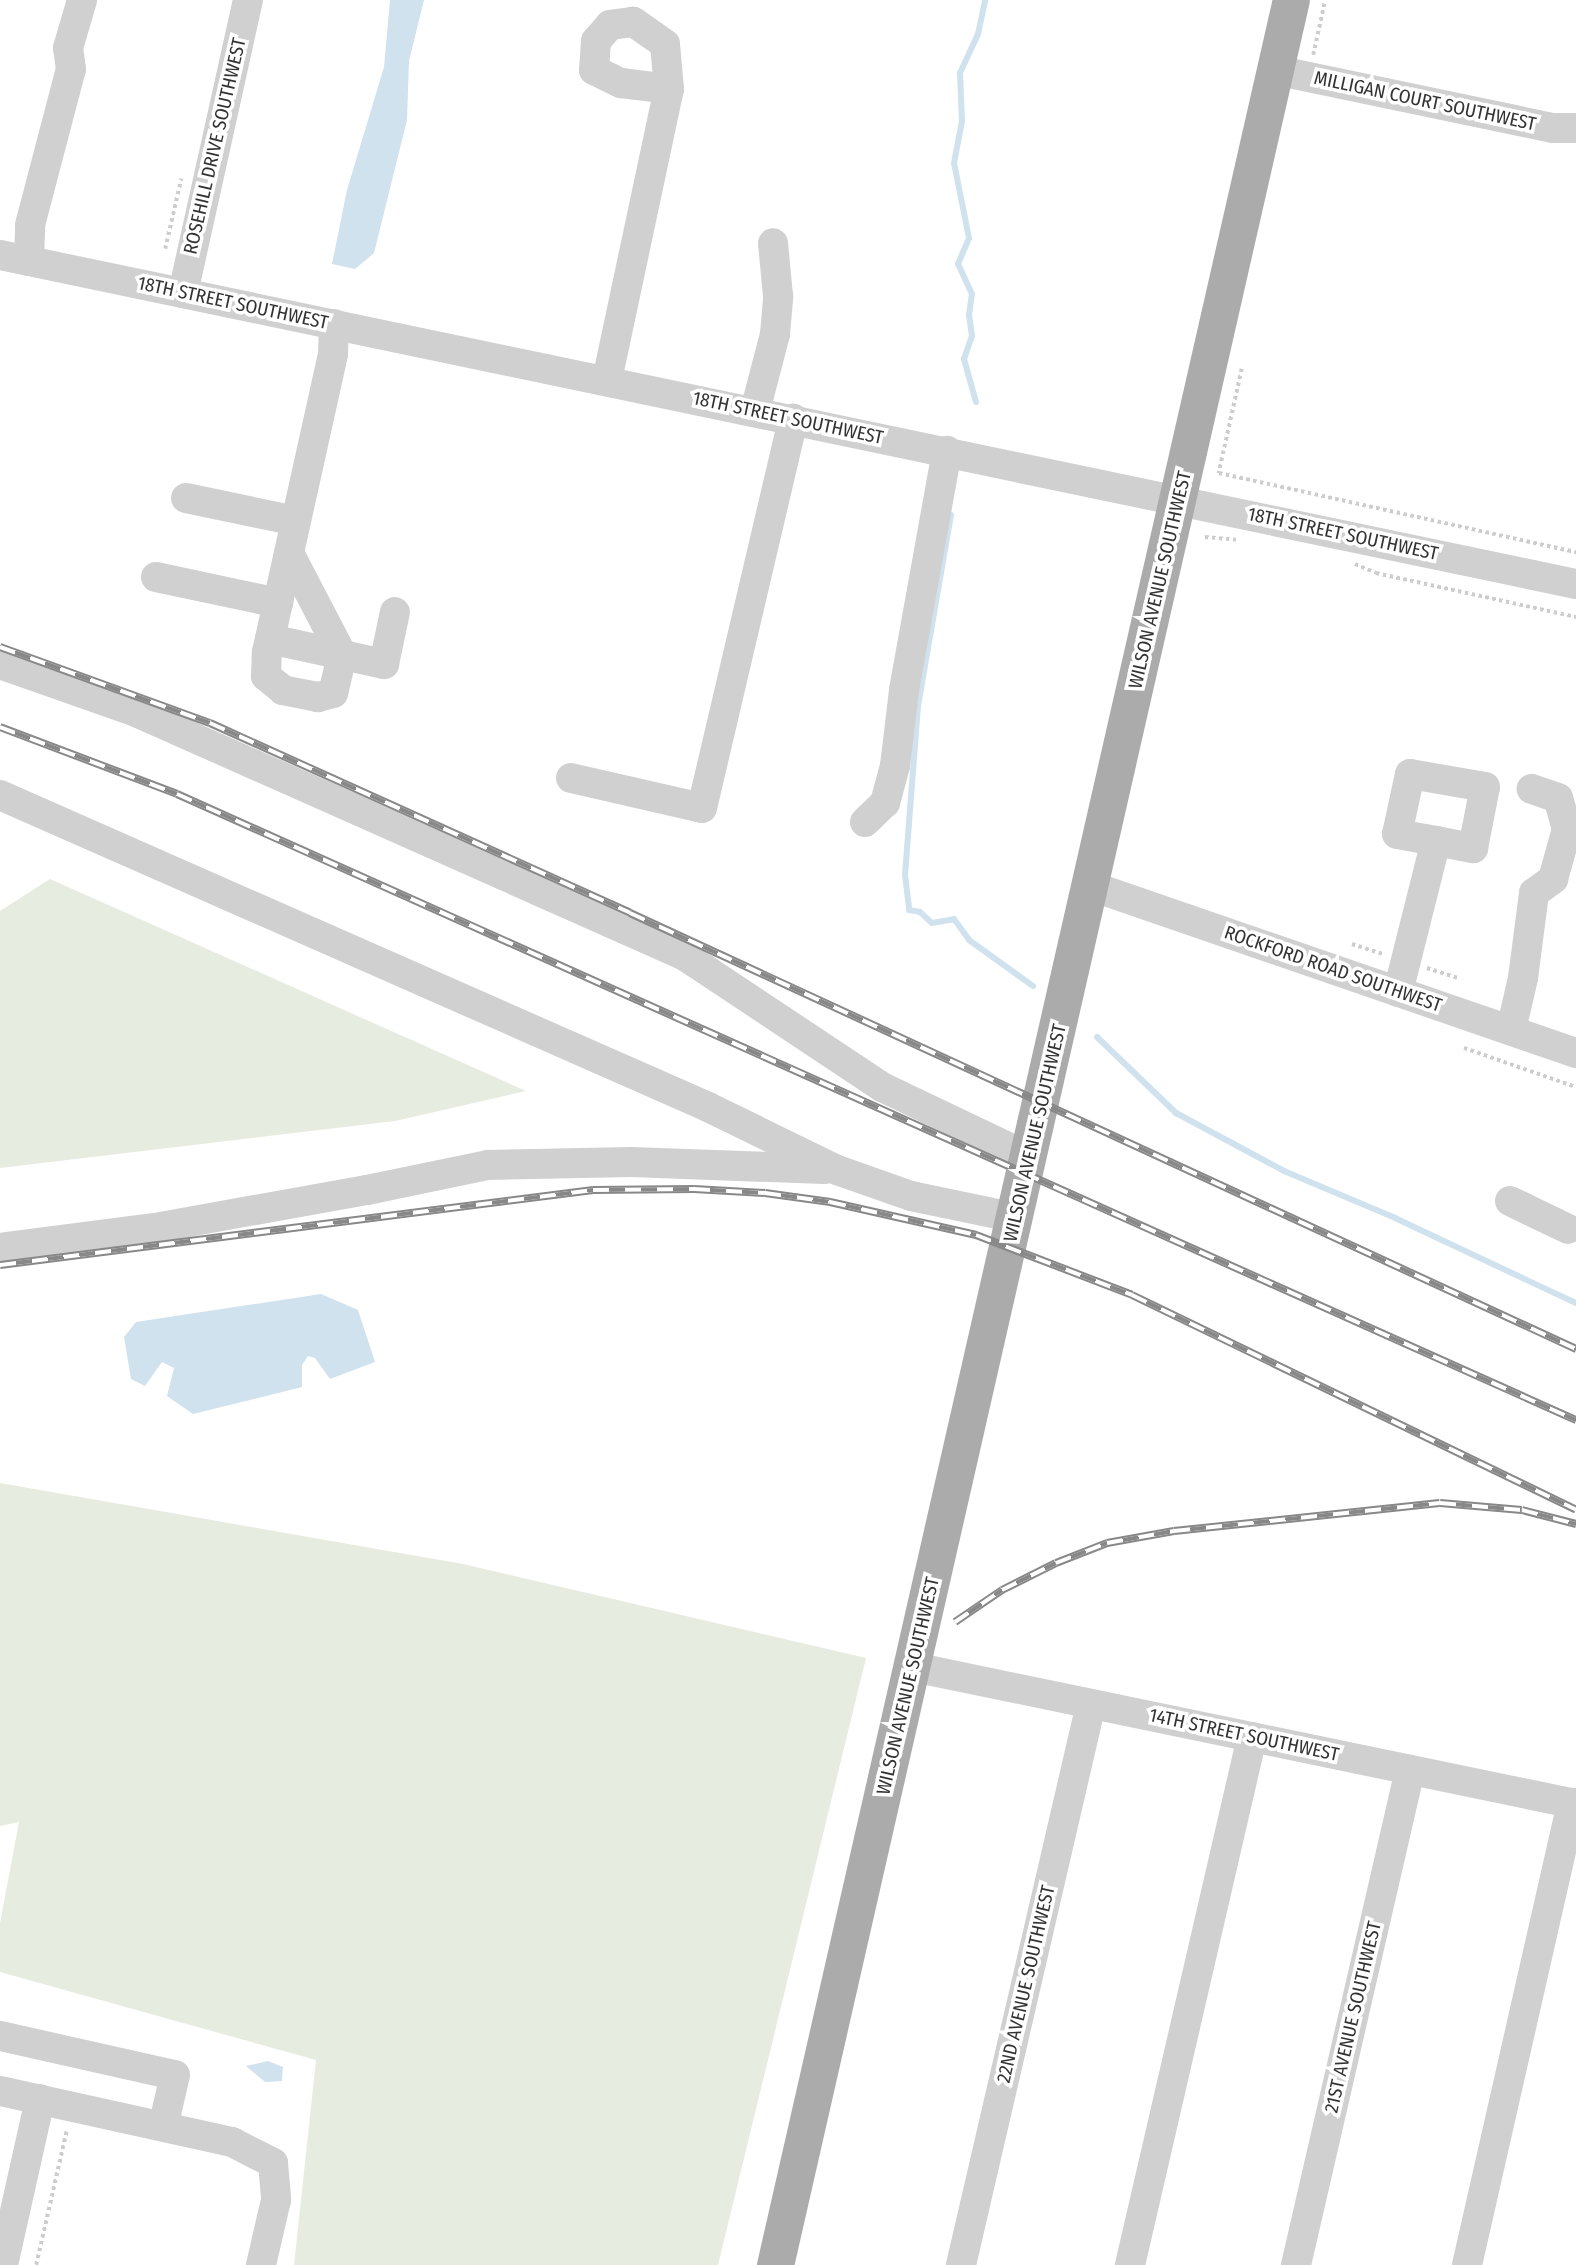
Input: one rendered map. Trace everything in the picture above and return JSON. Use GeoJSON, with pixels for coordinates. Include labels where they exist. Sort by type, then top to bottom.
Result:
{"type":"FeatureCollection","features":[{"type":"Feature","properties":{"kind":"main road","name":"WILSON AVENUE SOUTHWEST"},"geometry":{"type":"LineString","coordinates":[[775,2265],[1016,1218],[1291,0]]}},
{"type":"Feature","properties":{"kind":"street"},"geometry":{"type":"LineString","coordinates":[[14,258],[30,225],[71,69],[68,48],[82,0]]}},
{"type":"Feature","properties":{"kind":"street","name":"ROSEHILL DRIVE SOUTHWEST"},"geometry":{"type":"LineString","coordinates":[[183,293],[248,0]]}},
{"type":"Feature","properties":{"kind":"street","name":"MILLIGAN COURT SOUTHWEST"},"geometry":{"type":"LineString","coordinates":[[1275,70],[1553,128],[1576,128]]}},
{"type":"Feature","properties":{"kind":"street"},"geometry":{"type":"LineString","coordinates":[[607,380],[669,89]]}},
{"type":"Feature","properties":{"kind":"street"},"geometry":{"type":"LineString","coordinates":[[755,411],[775,334],[778,296],[773,243]]}},
{"type":"Feature","properties":{"kind":"street","name":"18TH STREET SOUTHWEST"},"geometry":{"type":"LineString","coordinates":[[14,258],[1178,498],[1576,584]]}},
{"type":"Feature","properties":{"kind":"street"},"geometry":{"type":"LineString","coordinates":[[289,553],[342,655],[333,693],[318,697],[283,690],[266,676],[270,639],[296,521],[333,354],[334,324]]}},
{"type":"Feature","properties":{"kind":"street"},"geometry":{"type":"LineString","coordinates":[[571,778],[702,808],[793,419]]}},
{"type":"Feature","properties":{"kind":"street"},"geometry":{"type":"LineString","coordinates":[[865,822],[885,803],[895,766],[904,690],[947,451]]}},
{"type":"Feature","properties":{"kind":"street"},"geometry":{"type":"LineString","coordinates":[[186,498],[296,521]]}},
{"type":"Feature","properties":{"kind":"street"},"geometry":{"type":"LineString","coordinates":[[156,577],[278,603]]}},
{"type":"Feature","properties":{"kind":"street"},"geometry":{"type":"LineString","coordinates":[[270,639],[384,664],[395,612]]}},
{"type":"Feature","properties":{"kind":"street"},"geometry":{"type":"LineString","coordinates":[[0,664],[136,712],[685,956],[882,1087],[1029,1157]]}},
{"type":"Feature","properties":{"kind":"street"},"geometry":{"type":"LineString","coordinates":[[1511,1030],[1523,978],[1534,892],[1553,879],[1567,829],[1558,799],[1532,789]]}},
{"type":"Feature","properties":{"kind":"street"},"geometry":{"type":"LineString","coordinates":[[0,795],[657,1084],[837,1170],[911,1196],[1016,1218]]}},
{"type":"Feature","properties":{"kind":"street"},"geometry":{"type":"LineString","coordinates":[[1398,992],[1436,841]]}},
{"type":"Feature","properties":{"kind":"street","name":"ROCKFORD ROAD SOUTHWEST"},"geometry":{"type":"LineString","coordinates":[[1091,886],[1576,1053]]}},
{"type":"Feature","properties":{"kind":"street"},"geometry":{"type":"LineString","coordinates":[[0,1248],[156,1228],[488,1165],[631,1162],[837,1170]]}},
{"type":"Feature","properties":{"kind":"street"},"geometry":{"type":"LineString","coordinates":[[1510,1201],[1573,1224]]}},
{"type":"Feature","properties":{"kind":"street","name":"14TH STREET SOUTHWEST"},"geometry":{"type":"LineString","coordinates":[[913,1667],[1574,1804]]}},
{"type":"Feature","properties":{"kind":"street","name":"22ND AVENUE SOUTHWEST"},"geometry":{"type":"LineString","coordinates":[[961,2265],[1091,1704]]}},
{"type":"Feature","properties":{"kind":"street"},"geometry":{"type":"LineString","coordinates":[[1130,2265],[1252,1737]]}},
{"type":"Feature","properties":{"kind":"street","name":"21ST AVENUE SOUTHWEST"},"geometry":{"type":"LineString","coordinates":[[1296,2265],[1410,1770]]}},
{"type":"Feature","properties":{"kind":"street"},"geometry":{"type":"LineString","coordinates":[[1467,2265],[1574,1804]]}},
{"type":"Feature","properties":{"kind":"street"},"geometry":{"type":"LineString","coordinates":[[0,2036],[175,2075],[163,2127]]}},
{"type":"Feature","properties":{"kind":"street"},"geometry":{"type":"LineString","coordinates":[[0,2091],[232,2142],[273,2163],[276,2200],[261,2265]]}},
{"type":"Feature","properties":{"kind":"street"},"geometry":{"type":"LineString","coordinates":[[4,2265],[40,2099]]}},
{"type":"Feature","properties":{"kind":"path"},"geometry":{"type":"LineString","coordinates":[[1325,0],[1312,55],[1326,58]]}},
{"type":"Feature","properties":{"kind":"path"},"geometry":{"type":"LineString","coordinates":[[1242,369],[1219,473],[1576,552]]}},
{"type":"Feature","properties":{"kind":"path"},"geometry":{"type":"LineString","coordinates":[[1205,537],[1242,540]]}},
{"type":"Feature","properties":{"kind":"path"},"geometry":{"type":"LineString","coordinates":[[1352,563],[1376,573],[1576,617]]}},
{"type":"Feature","properties":{"kind":"path"},"geometry":{"type":"LineString","coordinates":[[1464,1048],[1576,1087]]}},
{"type":"Feature","properties":{"kind":"shaded area"},"geometry":{"type":"Polygon","coordinates":[[[50,879],[526,1091],[395,1121],[0,1168],[0,911],[50,879]]]}},
{"type":"Feature","properties":{"kind":"shaded area"},"geometry":{"type":"Polygon","coordinates":[[[0,1483],[463,1564],[866,1658],[718,2265],[294,2265],[316,2060],[0,1972],[0,1923],[19,1822],[0,1826],[0,1483]]]}},
{"type":"Feature","properties":{"kind":"water"},"geometry":{"type":"Polygon","coordinates":[[[390,0],[424,0],[409,61],[407,120],[374,253],[355,269],[332,264],[347,190],[384,67],[390,0]]]}},
{"type":"Feature","properties":{"kind":"water"},"geometry":{"type":"Polygon","coordinates":[[[321,1294],[358,1310],[375,1362],[330,1379],[315,1358],[308,1356],[302,1365],[302,1387],[193,1414],[167,1396],[174,1368],[162,1362],[145,1386],[131,1379],[124,1337],[136,1322],[321,1294]]]}},
{"type":"Feature","properties":{"kind":"water"},"geometry":{"type":"Polygon","coordinates":[[[268,2061],[283,2067],[282,2081],[265,2082],[246,2066],[268,2061]]]}},
{"type":"Feature","properties":{"kind":"waterway"},"geometry":{"type":"LineString","coordinates":[[976,402],[964,359],[972,336],[969,315],[972,294],[958,264],[969,238],[954,163],[962,121],[960,73],[978,34],[985,0]]}},
{"type":"Feature","properties":{"kind":"waterway"},"geometry":{"type":"LineString","coordinates":[[951,515],[918,706],[905,875],[909,910],[920,912],[932,923],[954,919],[969,940],[1033,986]]}},
{"type":"Feature","properties":{"kind":"waterway"},"geometry":{"type":"LineString","coordinates":[[1097,1037],[1176,1113],[1284,1171],[1395,1218],[1576,1303]]}},
{"type":"Feature","properties":{"kind":"railway"},"geometry":{"type":"LineString","coordinates":[[0,647],[210,723],[630,913],[1576,1349]]}},
{"type":"Feature","properties":{"kind":"railway"},"geometry":{"type":"LineString","coordinates":[[0,727],[177,794],[1576,1420]]}},
{"type":"Feature","properties":{"kind":"railway"},"geometry":{"type":"LineString","coordinates":[[0,1265],[593,1190],[694,1189],[765,1193],[830,1202],[976,1235],[1132,1295],[1576,1510]]}},
{"type":"Feature","properties":{"kind":"railway"},"geometry":{"type":"LineString","coordinates":[[955,1622],[1002,1590],[1056,1563],[1107,1543],[1174,1531],[1440,1503],[1522,1510],[1576,1524]]}}]}
